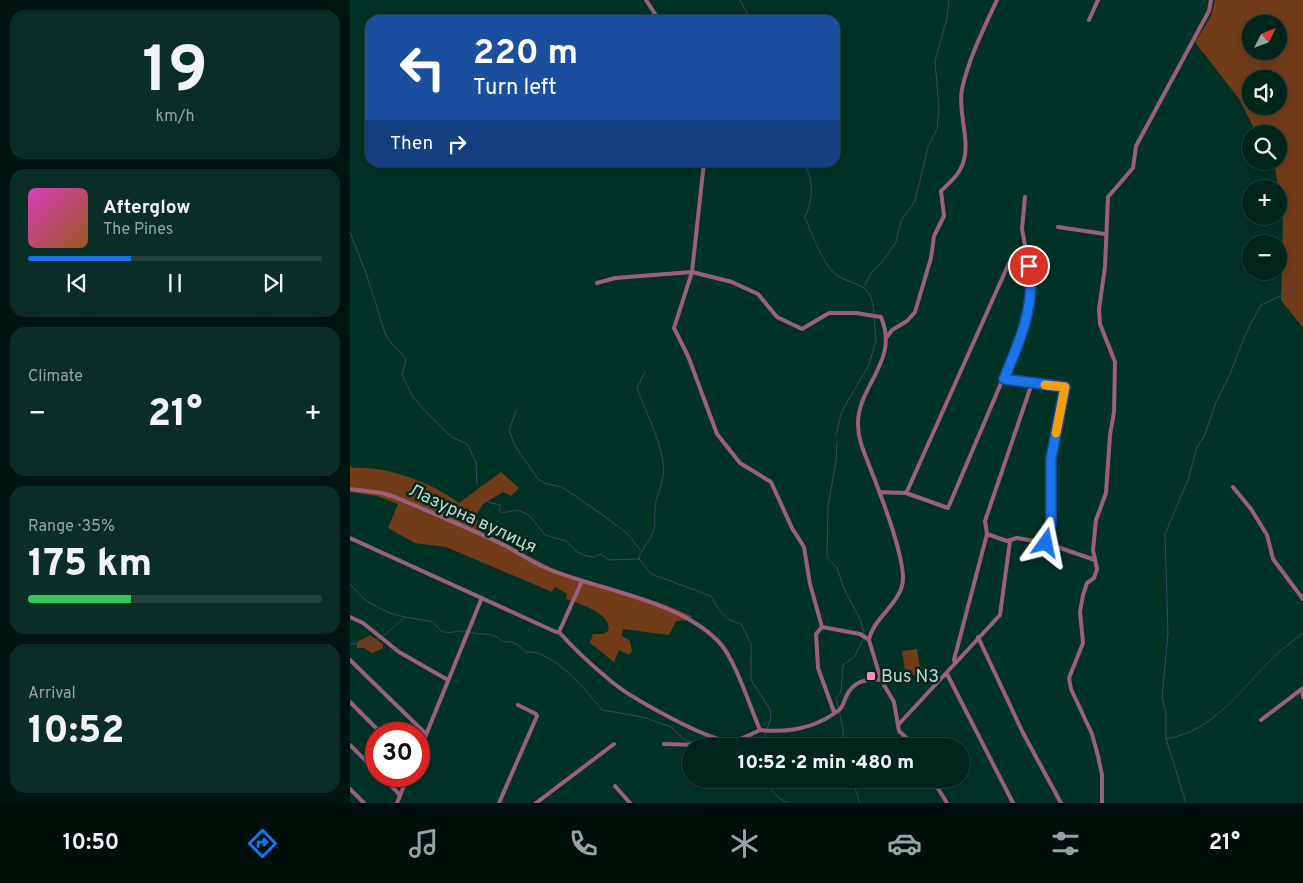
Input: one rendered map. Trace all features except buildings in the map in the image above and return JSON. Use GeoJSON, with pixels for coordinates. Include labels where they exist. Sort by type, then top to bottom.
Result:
{"type":"FeatureCollection","features":[{"type":"Feature","properties":{"kind":"street"},"geometry":{"type":"LineString","coordinates":[[646,0],[655,15]]}},
{"type":"Feature","properties":{"kind":"street"},"geometry":{"type":"LineString","coordinates":[[886,338],[892,330],[907,321],[915,312],[923,289],[934,236],[944,216],[941,191],[957,174],[964,160],[962,91],[967,71],[997,0]]}},
{"type":"Feature","properties":{"kind":"street"},"geometry":{"type":"LineString","coordinates":[[1089,20],[1098,0]]}},
{"type":"Feature","properties":{"kind":"street"},"geometry":{"type":"LineString","coordinates":[[1102,803],[1102,774],[1098,756],[1071,689],[1069,678],[1083,643],[1080,612],[1087,583],[1094,578],[1097,569],[1093,550],[1096,520],[1106,493],[1116,380],[1115,362],[1100,324],[1099,309],[1105,267],[1108,197],[1133,168],[1136,146],[1209,11],[1211,0]]}},
{"type":"Feature","properties":{"kind":"street"},"geometry":{"type":"LineString","coordinates":[[703,167],[692,272],[674,328],[688,356],[717,434],[737,460],[771,482],[792,528],[804,547],[810,584],[822,627]]}},
{"type":"Feature","properties":{"kind":"street"},"geometry":{"type":"LineString","coordinates":[[879,492],[906,493],[948,508],[1004,379],[1022,334],[1030,307],[1031,278],[1022,229],[1025,197]]}},
{"type":"Feature","properties":{"kind":"street"},"geometry":{"type":"LineString","coordinates":[[1058,227],[1105,234]]}},
{"type":"Feature","properties":{"kind":"street"},"geometry":{"type":"LineString","coordinates":[[906,493],[926,453],[1010,263],[1026,248]]}},
{"type":"Feature","properties":{"kind":"street"},"geometry":{"type":"LineString","coordinates":[[597,283],[615,278],[692,272],[732,282],[758,294],[777,317],[802,329],[829,313],[856,313],[881,317],[886,338],[882,363],[860,409],[858,425],[862,447],[894,536],[903,578],[892,604],[867,638]]}},
{"type":"Feature","properties":{"kind":"street"},"geometry":{"type":"LineString","coordinates":[[1004,379],[1065,387],[1051,459],[1051,524],[1046,543]]}},
{"type":"Feature","properties":{"kind":"street"},"geometry":{"type":"LineString","coordinates":[[955,662],[987,534],[986,521],[988,513],[1032,383]]}},
{"type":"Feature","properties":{"kind":"street"},"geometry":{"type":"LineString","coordinates":[[1233,487],[1251,509],[1267,535],[1273,559],[1303,600]]}},
{"type":"Feature","properties":{"kind":"street","name":"Лазурна вулиця"},"geometry":{"type":"LineString","coordinates":[[350,489],[382,493],[395,497],[503,544],[546,568],[668,608],[703,626],[720,643],[731,662],[762,730]]}},
{"type":"Feature","properties":{"kind":"street"},"geometry":{"type":"LineString","coordinates":[[987,534],[1010,541],[1017,538],[1046,543],[1096,560]]}},
{"type":"Feature","properties":{"kind":"street"},"geometry":{"type":"LineString","coordinates":[[350,538],[549,631],[559,632],[613,683],[688,727],[715,738]]}},
{"type":"Feature","properties":{"kind":"street"},"geometry":{"type":"LineString","coordinates":[[898,726],[1000,615],[1010,541]]}},
{"type":"Feature","properties":{"kind":"street"},"geometry":{"type":"LineString","coordinates":[[559,632],[582,581]]}},
{"type":"Feature","properties":{"kind":"street"},"geometry":{"type":"LineString","coordinates":[[430,724],[481,600]]}},
{"type":"Feature","properties":{"kind":"street"},"geometry":{"type":"LineString","coordinates":[[350,617],[361,621],[384,641],[448,680]]}},
{"type":"Feature","properties":{"kind":"street"},"geometry":{"type":"LineString","coordinates":[[822,627],[860,634],[867,638],[881,680],[894,702],[898,726],[902,735],[906,738]]}},
{"type":"Feature","properties":{"kind":"street"},"geometry":{"type":"LineString","coordinates":[[822,627],[816,634],[818,668],[835,712]]}},
{"type":"Feature","properties":{"kind":"street"},"geometry":{"type":"LineString","coordinates":[[978,637],[1023,734],[1061,803]]}},
{"type":"Feature","properties":{"kind":"street"},"geometry":{"type":"LineString","coordinates":[[350,660],[414,722]]}},
{"type":"Feature","properties":{"kind":"street"},"geometry":{"type":"LineString","coordinates":[[947,674],[1013,803]]}},
{"type":"Feature","properties":{"kind":"street"},"geometry":{"type":"LineString","coordinates":[[744,738],[762,730],[809,728],[828,718],[841,708],[849,689],[858,682],[881,680]]}},
{"type":"Feature","properties":{"kind":"street"},"geometry":{"type":"LineString","coordinates":[[1302,688],[1303,697]]}},
{"type":"Feature","properties":{"kind":"street"},"geometry":{"type":"LineString","coordinates":[[1261,720],[1302,688]]}},
{"type":"Feature","properties":{"kind":"street"},"geometry":{"type":"LineString","coordinates":[[350,702],[370,722]]}},
{"type":"Feature","properties":{"kind":"street"},"geometry":{"type":"LineString","coordinates":[[500,803],[537,716],[518,705]]}},
{"type":"Feature","properties":{"kind":"street"},"geometry":{"type":"LineString","coordinates":[[536,803],[614,744]]}},
{"type":"Feature","properties":{"kind":"street"},"geometry":{"type":"LineString","coordinates":[[664,744],[682,744]]}},
{"type":"Feature","properties":{"kind":"street"},"geometry":{"type":"LineString","coordinates":[[350,745],[365,760]]}},
{"type":"Feature","properties":{"kind":"street"},"geometry":{"type":"LineString","coordinates":[[615,786],[630,803]]}},
{"type":"Feature","properties":{"kind":"street"},"geometry":{"type":"LineString","coordinates":[[392,787],[400,795]]}},
{"type":"Feature","properties":{"kind":"street"},"geometry":{"type":"LineString","coordinates":[[396,803],[403,787]]}},
{"type":"Feature","properties":{"kind":"street"},"geometry":{"type":"LineString","coordinates":[[938,788],[947,803]]}},
{"type":"Feature","properties":{"kind":"street"},"geometry":{"type":"LineString","coordinates":[[350,789],[364,803]]}},
{"type":"Feature","properties":{"kind":"shaded area"},"geometry":{"type":"Polygon","coordinates":[[[1215,0],[1303,0],[1303,328],[1281,300],[1282,280],[1287,280],[1287,235],[1283,235],[1283,225],[1287,225],[1287,180],[1277,180],[1275,170],[1287,170],[1287,125],[1252,125],[1247,115],[1287,115],[1287,70],[1242,70],[1242,105],[1195,42],[1211,16],[1215,0]]]}},
{"type":"Feature","properties":{"kind":"shaded area"},"geometry":{"type":"Polygon","coordinates":[[[350,465],[353,468],[380,470],[408,477],[435,488],[459,503],[501,472],[519,488],[511,496],[503,492],[483,504],[476,516],[482,533],[560,572],[663,604],[692,616],[689,620],[676,621],[669,635],[623,629],[622,636],[630,641],[632,651],[629,655],[619,650],[614,662],[590,643],[593,634],[603,634],[608,631],[606,619],[601,614],[566,599],[567,594],[555,587],[552,592],[446,547],[415,543],[388,528],[398,504],[377,496],[350,492],[350,465]]]}},
{"type":"Feature","properties":{"kind":"shaded area"},"geometry":{"type":"Polygon","coordinates":[[[370,635],[383,644],[383,648],[372,653],[364,648],[357,648],[357,642],[370,635]]]}},
{"type":"Feature","properties":{"kind":"shaded area"},"geometry":{"type":"Polygon","coordinates":[[[917,649],[921,674],[906,676],[902,651],[917,649]]]}},
{"type":"Feature","properties":{"kind":"waterway"},"geometry":{"type":"LineString","coordinates":[[740,0],[748,15]]}},
{"type":"Feature","properties":{"kind":"waterway"},"geometry":{"type":"LineString","coordinates":[[865,285],[871,273],[882,262],[896,242],[901,221],[915,201],[928,147],[937,129],[939,110],[935,61],[947,18],[949,0]]}},
{"type":"Feature","properties":{"kind":"waterway"},"geometry":{"type":"LineString","coordinates":[[805,167],[811,182],[811,196],[805,217],[816,245],[831,270],[845,280],[865,289],[869,294],[874,313]]}},
{"type":"Feature","properties":{"kind":"waterway"},"geometry":{"type":"LineString","coordinates":[[350,232],[367,276],[385,333],[406,360],[402,375],[413,397],[452,437],[467,444],[476,462],[477,484]]}},
{"type":"Feature","properties":{"kind":"waterway"},"geometry":{"type":"LineString","coordinates":[[1186,803],[1166,739],[1166,713],[1162,697],[1168,634],[1165,534],[1188,480],[1197,447],[1204,437],[1216,402],[1230,374],[1246,333],[1261,305],[1303,285]]}},
{"type":"Feature","properties":{"kind":"waterway"},"geometry":{"type":"LineString","coordinates":[[836,435],[842,411],[869,365],[876,340],[874,317]]}},
{"type":"Feature","properties":{"kind":"waterway"},"geometry":{"type":"LineString","coordinates":[[639,559],[654,529],[655,506],[662,480],[663,466],[659,444],[637,388],[645,372]]}},
{"type":"Feature","properties":{"kind":"waterway"},"geometry":{"type":"LineString","coordinates":[[516,411],[509,430],[515,446],[538,479],[547,484],[562,487],[597,511],[627,533],[640,550]]}},
{"type":"Feature","properties":{"kind":"waterway"},"geometry":{"type":"LineString","coordinates":[[837,442],[836,461],[828,506],[827,558],[837,568],[844,589],[861,621],[864,635]]}},
{"type":"Feature","properties":{"kind":"waterway"},"geometry":{"type":"LineString","coordinates":[[482,493],[488,502],[500,505],[499,510],[502,513],[518,510],[529,515],[545,535],[566,541],[577,552],[594,557],[600,554],[610,560],[639,559],[651,574],[711,596],[726,617],[741,624],[751,644],[751,680],[770,709],[771,718],[764,738]]}},
{"type":"Feature","properties":{"kind":"waterway"},"geometry":{"type":"LineString","coordinates":[[350,584],[365,600],[389,613],[405,617]]}},
{"type":"Feature","properties":{"kind":"waterway"},"geometry":{"type":"LineString","coordinates":[[382,637],[405,617],[434,622],[444,632],[466,631]]}},
{"type":"Feature","properties":{"kind":"waterway"},"geometry":{"type":"LineString","coordinates":[[470,632],[495,636],[503,642],[516,644],[526,652],[547,657],[568,673],[602,710],[643,717],[671,727],[683,738]]}},
{"type":"Feature","properties":{"kind":"waterway"},"geometry":{"type":"LineString","coordinates":[[1166,739],[1199,727],[1213,717],[1227,706],[1279,652],[1303,633]]}},
{"type":"Feature","properties":{"kind":"waterway"},"geometry":{"type":"LineString","coordinates":[[350,644],[367,643],[379,638]]}},
{"type":"Feature","properties":{"kind":"waterway"},"geometry":{"type":"LineString","coordinates":[[843,738],[843,728],[836,698],[841,692],[843,665],[855,656],[863,639]]}},
{"type":"Feature","properties":{"kind":"waterway"},"geometry":{"type":"LineString","coordinates":[[770,788],[787,803]]}},
{"type":"Feature","properties":{"kind":"waterway"},"geometry":{"type":"LineString","coordinates":[[855,788],[860,803]]}},
{"type":"Feature","properties":{"kind":"slow traffic"},"geometry":{"type":"LineString","coordinates":[[1045,385],[1065,387],[1056,433]]}},
{"type":"Feature","properties":{"kind":"place","name":"Bus N3"},"geometry":{"type":"Point","coordinates":[871,676]}},
{"type":"Feature","properties":{"kind":"route"},"geometry":{"type":"LineString","coordinates":[[1029,266],[1031,278],[1030,307],[1022,334],[1004,379],[1065,387],[1051,459],[1051,524],[1046,543]]}}]}
